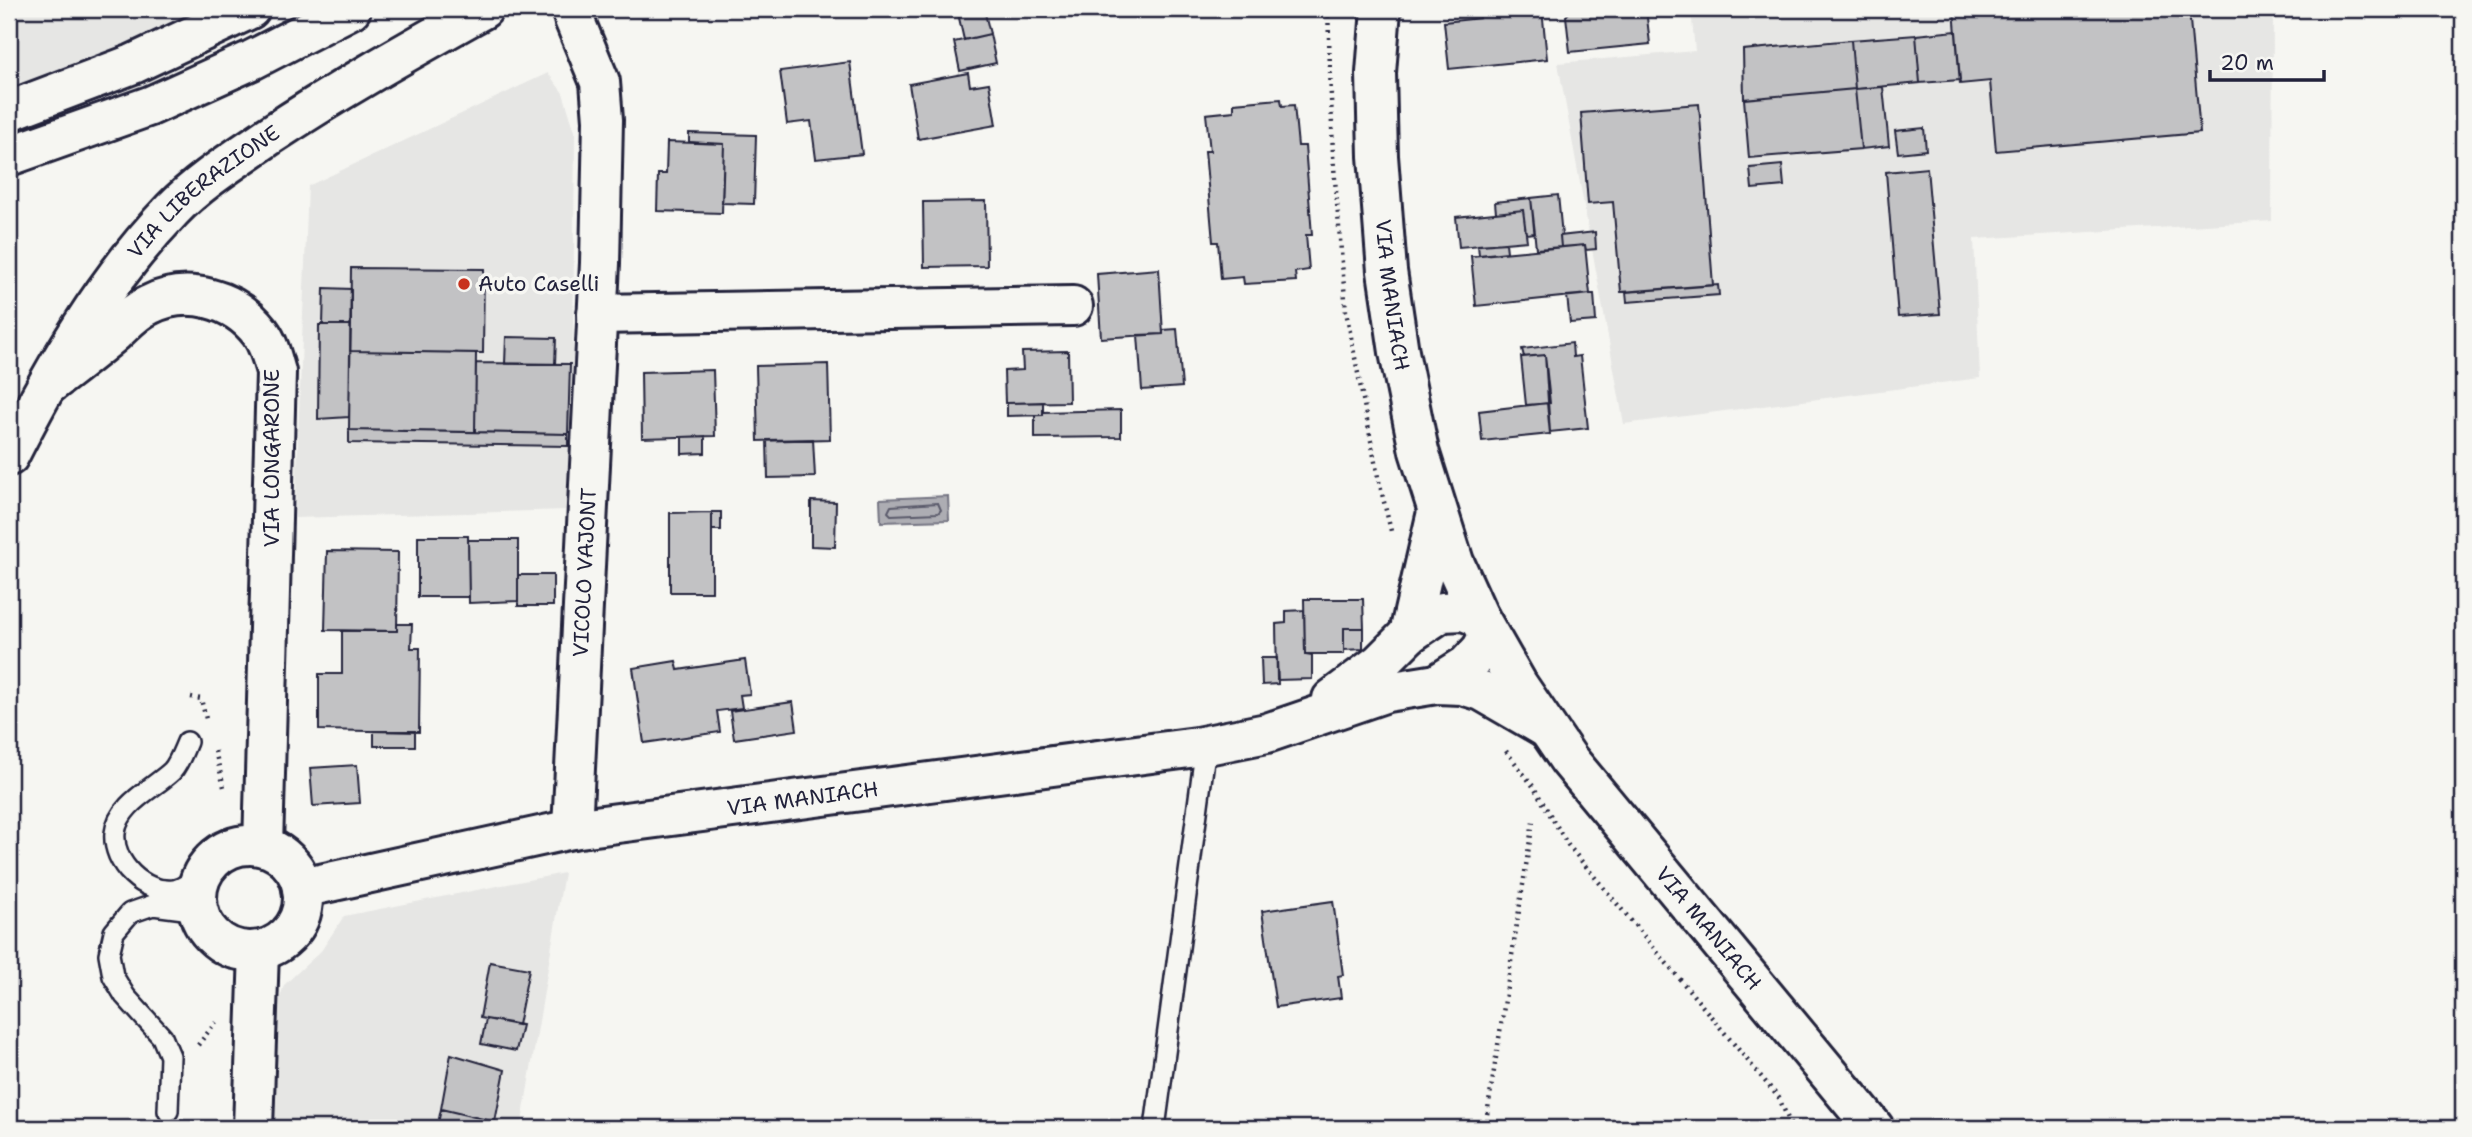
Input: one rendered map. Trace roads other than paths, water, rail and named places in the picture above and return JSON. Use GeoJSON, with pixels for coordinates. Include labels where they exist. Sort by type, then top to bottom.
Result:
{"type":"FeatureCollection","features":[{"type":"Feature","properties":{"kind":"street"},"geometry":{"type":"LineString","coordinates":[[9,111],[133,64],[250,9]]}},
{"type":"Feature","properties":{"kind":"street"},"geometry":{"type":"LineString","coordinates":[[9,156],[150,106],[252,60],[351,9]]}},
{"type":"Feature","properties":{"kind":"street","name":"VIA LIBERAZIONE"},"geometry":{"type":"LineString","coordinates":[[9,456],[43,389],[81,326],[118,272],[174,208],[225,165],[329,96],[482,9]]}},
{"type":"Feature","properties":{"kind":"street","name":"VIA MANIACH"},"geometry":{"type":"LineString","coordinates":[[1367,9],[1376,73]]}},
{"type":"Feature","properties":{"kind":"street","name":"VIA MANIACH"},"geometry":{"type":"LineString","coordinates":[[1381,9],[1376,73],[1378,156],[1393,312],[1410,414],[1454,562],[1483,627],[1569,760],[1874,1128]]}},
{"type":"Feature","properties":{"kind":"street","name":"VICOLO VAJONT"},"geometry":{"type":"LineString","coordinates":[[572,829],[597,314],[603,120],[600,82],[574,19]]}},
{"type":"Feature","properties":{"kind":"street","name":"VIA LONGARONE"},"geometry":{"type":"LineString","coordinates":[[43,389],[117,331],[131,316],[149,304],[169,297],[190,295],[221,302],[248,318],[271,352],[276,372],[263,847]]}},
{"type":"Feature","properties":{"kind":"street"},"geometry":{"type":"LineString","coordinates":[[597,314],[1073,306]]}},
{"type":"Feature","properties":{"kind":"street","name":"VIA MANIACH"},"geometry":{"type":"LineString","coordinates":[[1409,634],[1437,512]]}},
{"type":"Feature","properties":{"kind":"street","name":"VIA MANIACH"},"geometry":{"type":"LineString","coordinates":[[1306,720],[1380,663],[1409,634],[1442,612],[1464,611],[1483,627]]}},
{"type":"Feature","properties":{"kind":"street","name":"VIA MANIACH"},"geometry":{"type":"LineString","coordinates":[[1437,684],[1467,665],[1481,650],[1483,627]]}},
{"type":"Feature","properties":{"kind":"street","name":"VIA MANIACH"},"geometry":{"type":"LineString","coordinates":[[302,888],[572,829],[1206,745],[1267,733],[1387,692],[1437,684],[1462,685],[1482,691],[1546,728]]}},
{"type":"Feature","properties":{"kind":"street"},"geometry":{"type":"LineString","coordinates":[[250,846],[263,847],[285,859],[298,877],[302,888],[299,916],[282,941],[259,951],[245,951],[224,944],[214,937],[202,922],[198,908],[198,890],[212,861],[229,850],[250,846]]}},
{"type":"Feature","properties":{"kind":"street"},"geometry":{"type":"LineString","coordinates":[[253,1128],[259,951]]}},
{"type":"Feature","properties":{"kind":"lane"},"geometry":{"type":"LineString","coordinates":[[187,742],[174,769],[125,809],[115,832],[118,851],[126,868],[137,879],[174,890],[192,882],[206,870]]}},
{"type":"Feature","properties":{"kind":"lane"},"geometry":{"type":"LineString","coordinates":[[1155,1128],[1206,745]]}},
{"type":"Feature","properties":{"kind":"lane"},"geometry":{"type":"LineString","coordinates":[[168,1111],[170,1056],[162,1037],[125,996],[113,976],[109,954],[114,932],[130,913],[153,905],[184,909],[202,922]]}},
{"type":"Feature","properties":{"kind":"water"},"geometry":{"type":"Polygon","coordinates":[[[948,496],[949,520],[881,522],[880,499],[948,496]]]}},
{"type":"Feature","properties":{"kind":"place","name":"Auto Caselli"},"geometry":{"type":"Point","coordinates":[464,284]}}]}
